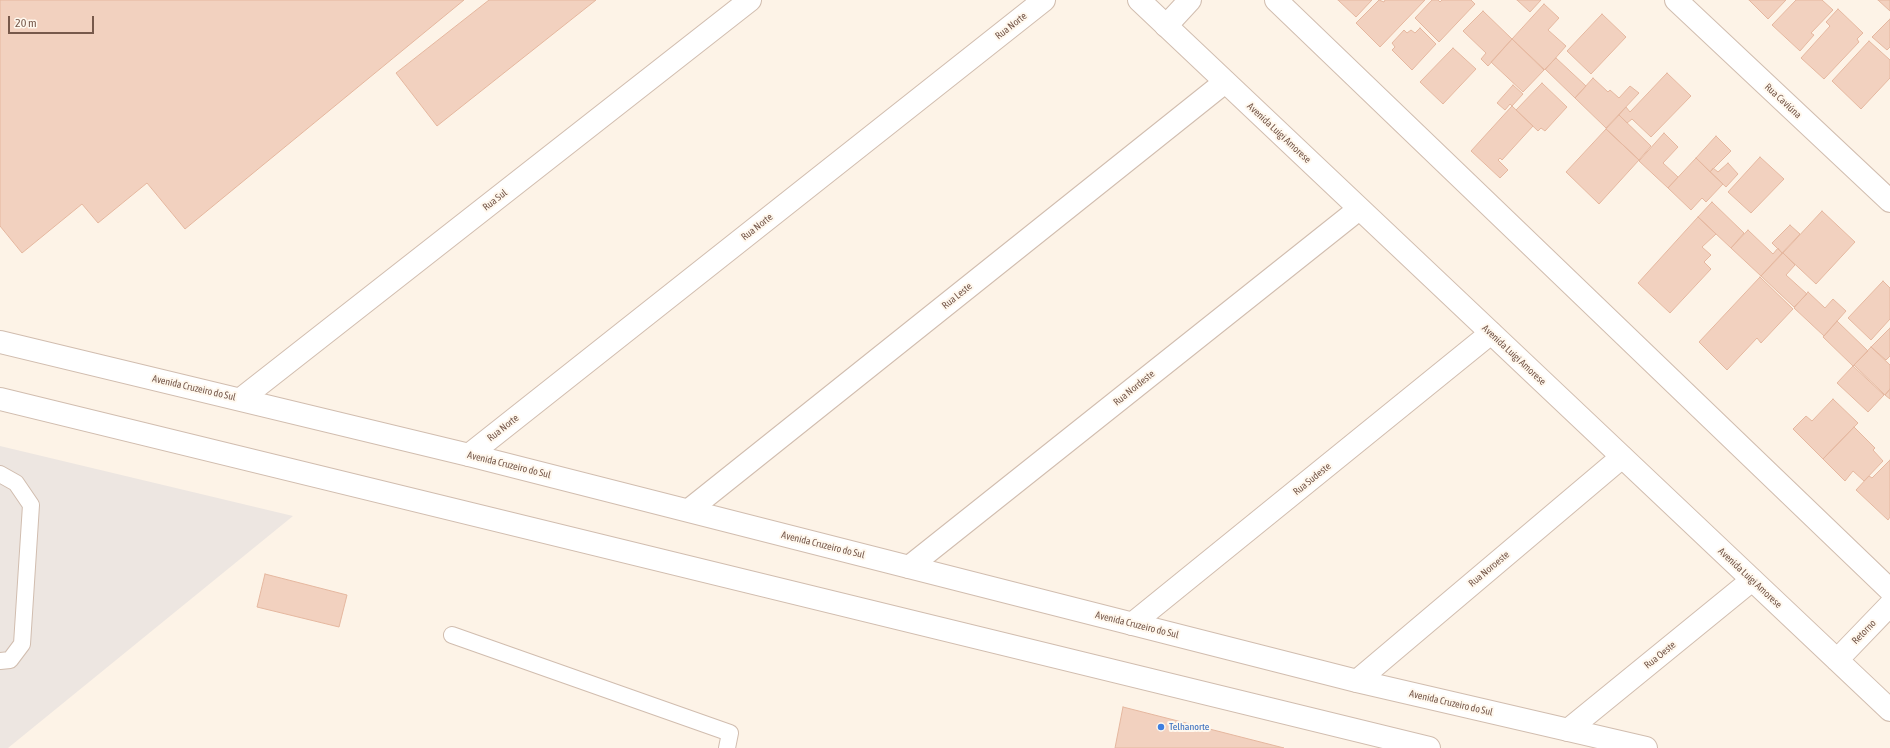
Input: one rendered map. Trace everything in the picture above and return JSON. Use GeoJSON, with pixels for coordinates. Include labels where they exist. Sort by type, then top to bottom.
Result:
{"type":"FeatureCollection","features":[{"type":"Feature","properties":{"kind":"street","name":"Rua Sul"},"geometry":{"type":"LineString","coordinates":[[241,399],[750,0]]}},
{"type":"Feature","properties":{"kind":"street","name":"Rua Norte"},"geometry":{"type":"LineString","coordinates":[[469,455],[1044,0]]}},
{"type":"Feature","properties":{"kind":"street","name":"Avenida Luigi Amorese"},"geometry":{"type":"LineString","coordinates":[[1139,0],[1890,710]]}},
{"type":"Feature","properties":{"kind":"street"},"geometry":{"type":"LineString","coordinates":[[1166,26],[1190,0]]}},
{"type":"Feature","properties":{"kind":"street"},"geometry":{"type":"LineString","coordinates":[[1276,0],[1890,590]]}},
{"type":"Feature","properties":{"kind":"street","name":"Rua Caviúna"},"geometry":{"type":"LineString","coordinates":[[1676,0],[1890,202]]}},
{"type":"Feature","properties":{"kind":"street","name":"Rua Leste"},"geometry":{"type":"LineString","coordinates":[[689,510],[1225,82]]}},
{"type":"Feature","properties":{"kind":"street","name":"Rua Nordeste"},"geometry":{"type":"LineString","coordinates":[[909,567],[1359,209]]}},
{"type":"Feature","properties":{"kind":"street","name":"Rua Sudeste"},"geometry":{"type":"LineString","coordinates":[[1132,624],[1491,333]]}},
{"type":"Feature","properties":{"kind":"street","name":"Avenida Cruzeiro do Sul"},"geometry":{"type":"LineString","coordinates":[[0,342],[241,399],[689,510],[1357,682],[1646,748]]}},
{"type":"Feature","properties":{"kind":"street"},"geometry":{"type":"LineString","coordinates":[[0,399],[1429,748]]}},
{"type":"Feature","properties":{"kind":"street","name":"Rua Noroeste"},"geometry":{"type":"LineString","coordinates":[[1357,682],[1622,457]]}},
{"type":"Feature","properties":{"kind":"street","name":"Rua Oeste"},"geometry":{"type":"LineString","coordinates":[[1568,730],[1752,580]]}},
{"type":"Feature","properties":{"kind":"street","name":"Retorno"},"geometry":{"type":"LineString","coordinates":[[1837,660],[1890,605]]}},
{"type":"Feature","properties":{"kind":"lane"},"geometry":{"type":"LineString","coordinates":[[0,474],[16,483],[31,505],[22,644],[10,660],[0,661]]}},
{"type":"Feature","properties":{"kind":"lane"},"geometry":{"type":"LineString","coordinates":[[452,635],[730,733],[727,748]]}},
{"type":"Feature","properties":{"kind":"shaded area"},"geometry":{"type":"Polygon","coordinates":[[[0,446],[293,516],[8,748],[0,748],[0,446]]]}},
{"type":"Feature","properties":{"kind":"building"},"geometry":{"type":"Polygon","coordinates":[[[0,0],[464,0],[185,229],[147,183],[98,223],[82,204],[22,253],[0,226],[0,0]]]}},
{"type":"Feature","properties":{"kind":"building"},"geometry":{"type":"Polygon","coordinates":[[[489,0],[596,0],[437,126],[396,73],[489,0]]]}},
{"type":"Feature","properties":{"kind":"building"},"geometry":{"type":"Polygon","coordinates":[[[1338,0],[1372,0],[1356,17],[1338,0]]]}},
{"type":"Feature","properties":{"kind":"building"},"geometry":{"type":"Polygon","coordinates":[[[1379,0],[1384,2],[1385,0],[1425,0],[1380,47],[1356,23],[1379,0]]]}},
{"type":"Feature","properties":{"kind":"building"},"geometry":{"type":"Polygon","coordinates":[[[1432,0],[1438,0],[1440,2],[1442,0],[1471,0],[1475,4],[1439,42],[1415,18],[1432,0]]]}},
{"type":"Feature","properties":{"kind":"building"},"geometry":{"type":"Polygon","coordinates":[[[1517,0],[1541,0],[1530,12],[1517,0]]]}},
{"type":"Feature","properties":{"kind":"building"},"geometry":{"type":"Polygon","coordinates":[[[1749,0],[1786,0],[1768,19],[1749,0]]]}},
{"type":"Feature","properties":{"kind":"building"},"geometry":{"type":"Polygon","coordinates":[[[1796,0],[1822,0],[1833,10],[1811,33],[1814,35],[1800,51],[1772,25],[1796,0]]]}},
{"type":"Feature","properties":{"kind":"building"},"geometry":{"type":"Polygon","coordinates":[[[1878,0],[1890,0],[1890,11],[1878,0]]]}},
{"type":"Feature","properties":{"kind":"building"},"geometry":{"type":"Polygon","coordinates":[[[1544,4],[1559,18],[1548,30],[1566,46],[1545,70],[1512,39],[1544,4]]]}},
{"type":"Feature","properties":{"kind":"building"},"geometry":{"type":"Polygon","coordinates":[[[1838,9],[1863,33],[1857,39],[1859,42],[1824,79],[1801,58],[1830,26],[1826,22],[1838,9]]]}},
{"type":"Feature","properties":{"kind":"building"},"geometry":{"type":"Polygon","coordinates":[[[1483,11],[1512,39],[1488,66],[1481,59],[1486,53],[1463,31],[1483,11]]]}},
{"type":"Feature","properties":{"kind":"building"},"geometry":{"type":"Polygon","coordinates":[[[1602,14],[1626,37],[1591,74],[1567,51],[1602,14]]]}},
{"type":"Feature","properties":{"kind":"building"},"geometry":{"type":"Polygon","coordinates":[[[1890,19],[1890,47],[1887,50],[1872,37],[1890,19]]]}},
{"type":"Feature","properties":{"kind":"building"},"geometry":{"type":"Polygon","coordinates":[[[1420,28],[1436,44],[1412,70],[1392,50],[1395,47],[1392,43],[1404,30],[1407,33],[1411,30],[1415,33],[1420,28]]]}},
{"type":"Feature","properties":{"kind":"building"},"geometry":{"type":"Polygon","coordinates":[[[1512,39],[1544,70],[1523,92],[1491,62],[1512,39]]]}},
{"type":"Feature","properties":{"kind":"building"},"geometry":{"type":"Polygon","coordinates":[[[1869,41],[1890,60],[1890,78],[1861,109],[1832,81],[1869,41]]]}},
{"type":"Feature","properties":{"kind":"building"},"geometry":{"type":"Polygon","coordinates":[[[1453,48],[1476,69],[1443,104],[1420,82],[1453,48]]]}},
{"type":"Feature","properties":{"kind":"building"},"geometry":{"type":"Polygon","coordinates":[[[1556,58],[1586,86],[1575,98],[1545,69],[1556,58]]]}},
{"type":"Feature","properties":{"kind":"building"},"geometry":{"type":"Polygon","coordinates":[[[1667,73],[1691,96],[1651,137],[1632,119],[1627,123],[1619,115],[1626,107],[1630,112],[1667,73]]]}},
{"type":"Feature","properties":{"kind":"building"},"geometry":{"type":"Polygon","coordinates":[[[1593,78],[1608,92],[1610,90],[1619,98],[1630,86],[1639,93],[1606,128],[1575,98],[1593,78]]]}},
{"type":"Feature","properties":{"kind":"building"},"geometry":{"type":"Polygon","coordinates":[[[1542,83],[1567,107],[1545,131],[1541,128],[1538,131],[1516,110],[1542,83]]]}},
{"type":"Feature","properties":{"kind":"building"},"geometry":{"type":"Polygon","coordinates":[[[1513,85],[1523,94],[1512,106],[1510,104],[1505,110],[1497,103],[1513,85]]]}},
{"type":"Feature","properties":{"kind":"building"},"geometry":{"type":"Polygon","coordinates":[[[1512,106],[1533,126],[1502,160],[1500,158],[1498,160],[1508,170],[1500,178],[1471,151],[1512,106]]]}},
{"type":"Feature","properties":{"kind":"building"},"geometry":{"type":"Polygon","coordinates":[[[1619,115],[1651,146],[1639,160],[1606,129],[1619,115]]]}},
{"type":"Feature","properties":{"kind":"building"},"geometry":{"type":"Polygon","coordinates":[[[1606,129],[1639,160],[1599,204],[1566,172],[1606,129]]]}},
{"type":"Feature","properties":{"kind":"building"},"geometry":{"type":"Polygon","coordinates":[[[1664,133],[1678,147],[1663,163],[1678,177],[1668,188],[1639,161],[1664,133]]]}},
{"type":"Feature","properties":{"kind":"building"},"geometry":{"type":"Polygon","coordinates":[[[1716,136],[1731,151],[1710,172],[1696,158],[1716,136]]]}},
{"type":"Feature","properties":{"kind":"building"},"geometry":{"type":"Polygon","coordinates":[[[1760,157],[1784,179],[1751,213],[1728,192],[1760,157]]]}},
{"type":"Feature","properties":{"kind":"building"},"geometry":{"type":"Polygon","coordinates":[[[1696,158],[1723,184],[1706,202],[1702,198],[1691,210],[1668,188],[1696,158]]]}},
{"type":"Feature","properties":{"kind":"building"},"geometry":{"type":"Polygon","coordinates":[[[1728,163],[1738,174],[1726,187],[1710,172],[1713,168],[1718,172],[1728,163]]]}},
{"type":"Feature","properties":{"kind":"building"},"geometry":{"type":"Polygon","coordinates":[[[1712,202],[1744,233],[1731,248],[1698,217],[1712,202]]]}},
{"type":"Feature","properties":{"kind":"building"},"geometry":{"type":"Polygon","coordinates":[[[1822,211],[1855,242],[1816,284],[1783,253],[1822,211]]]}},
{"type":"Feature","properties":{"kind":"building"},"geometry":{"type":"Polygon","coordinates":[[[1698,217],[1716,234],[1702,247],[1711,255],[1704,262],[1711,269],[1670,313],[1638,283],[1698,217]]]}},
{"type":"Feature","properties":{"kind":"building"},"geometry":{"type":"Polygon","coordinates":[[[1790,225],[1800,234],[1782,253],[1772,243],[1790,225]]]}},
{"type":"Feature","properties":{"kind":"building"},"geometry":{"type":"Polygon","coordinates":[[[1748,230],[1773,254],[1778,248],[1782,253],[1761,276],[1731,248],[1748,230]]]}},
{"type":"Feature","properties":{"kind":"building"},"geometry":{"type":"Polygon","coordinates":[[[1783,253],[1795,265],[1786,275],[1807,294],[1794,307],[1761,276],[1783,253]]]}},
{"type":"Feature","properties":{"kind":"building"},"geometry":{"type":"Polygon","coordinates":[[[1760,277],[1793,309],[1761,343],[1757,338],[1727,370],[1699,342],[1760,277]]]}},
{"type":"Feature","properties":{"kind":"building"},"geometry":{"type":"Polygon","coordinates":[[[1883,281],[1890,288],[1890,319],[1871,340],[1848,318],[1883,281]]]}},
{"type":"Feature","properties":{"kind":"building"},"geometry":{"type":"Polygon","coordinates":[[[1808,292],[1825,308],[1833,299],[1846,311],[1824,336],[1794,308],[1808,292]]]}},
{"type":"Feature","properties":{"kind":"building"},"geometry":{"type":"Polygon","coordinates":[[[1837,321],[1868,351],[1853,366],[1823,337],[1837,321]]]}},
{"type":"Feature","properties":{"kind":"building"},"geometry":{"type":"Polygon","coordinates":[[[1890,328],[1890,356],[1886,360],[1871,347],[1890,328]]]}},
{"type":"Feature","properties":{"kind":"building"},"geometry":{"type":"Polygon","coordinates":[[[1871,347],[1890,365],[1890,389],[1885,395],[1854,365],[1871,347]]]}},
{"type":"Feature","properties":{"kind":"building"},"geometry":{"type":"Polygon","coordinates":[[[1853,366],[1884,395],[1868,412],[1837,383],[1853,366]]]}},
{"type":"Feature","properties":{"kind":"building"},"geometry":{"type":"Polygon","coordinates":[[[1890,389],[1890,399],[1885,395],[1890,389]]]}},
{"type":"Feature","properties":{"kind":"building"},"geometry":{"type":"Polygon","coordinates":[[[1833,399],[1858,423],[1823,459],[1793,429],[1806,416],[1812,421],[1833,399]]]}},
{"type":"Feature","properties":{"kind":"building"},"geometry":{"type":"Polygon","coordinates":[[[1854,427],[1875,448],[1873,450],[1883,461],[1864,481],[1853,471],[1845,481],[1823,459],[1854,427]]]}},
{"type":"Feature","properties":{"kind":"building"},"geometry":{"type":"Polygon","coordinates":[[[1890,460],[1890,517],[1888,520],[1856,490],[1869,476],[1872,478],[1890,460]]]}},
{"type":"Feature","properties":{"kind":"building"},"geometry":{"type":"Polygon","coordinates":[[[265,574],[347,595],[339,627],[257,607],[265,574]]]}},
{"type":"Feature","properties":{"kind":"building","name":"Telhanorte"},"geometry":{"type":"Polygon","coordinates":[[[1123,707],[1284,748],[1115,748],[1123,707]]]}},
{"type":"Feature","properties":{"kind":"place","name":"Telhanorte"},"geometry":{"type":"Point","coordinates":[1161,727]}}]}
